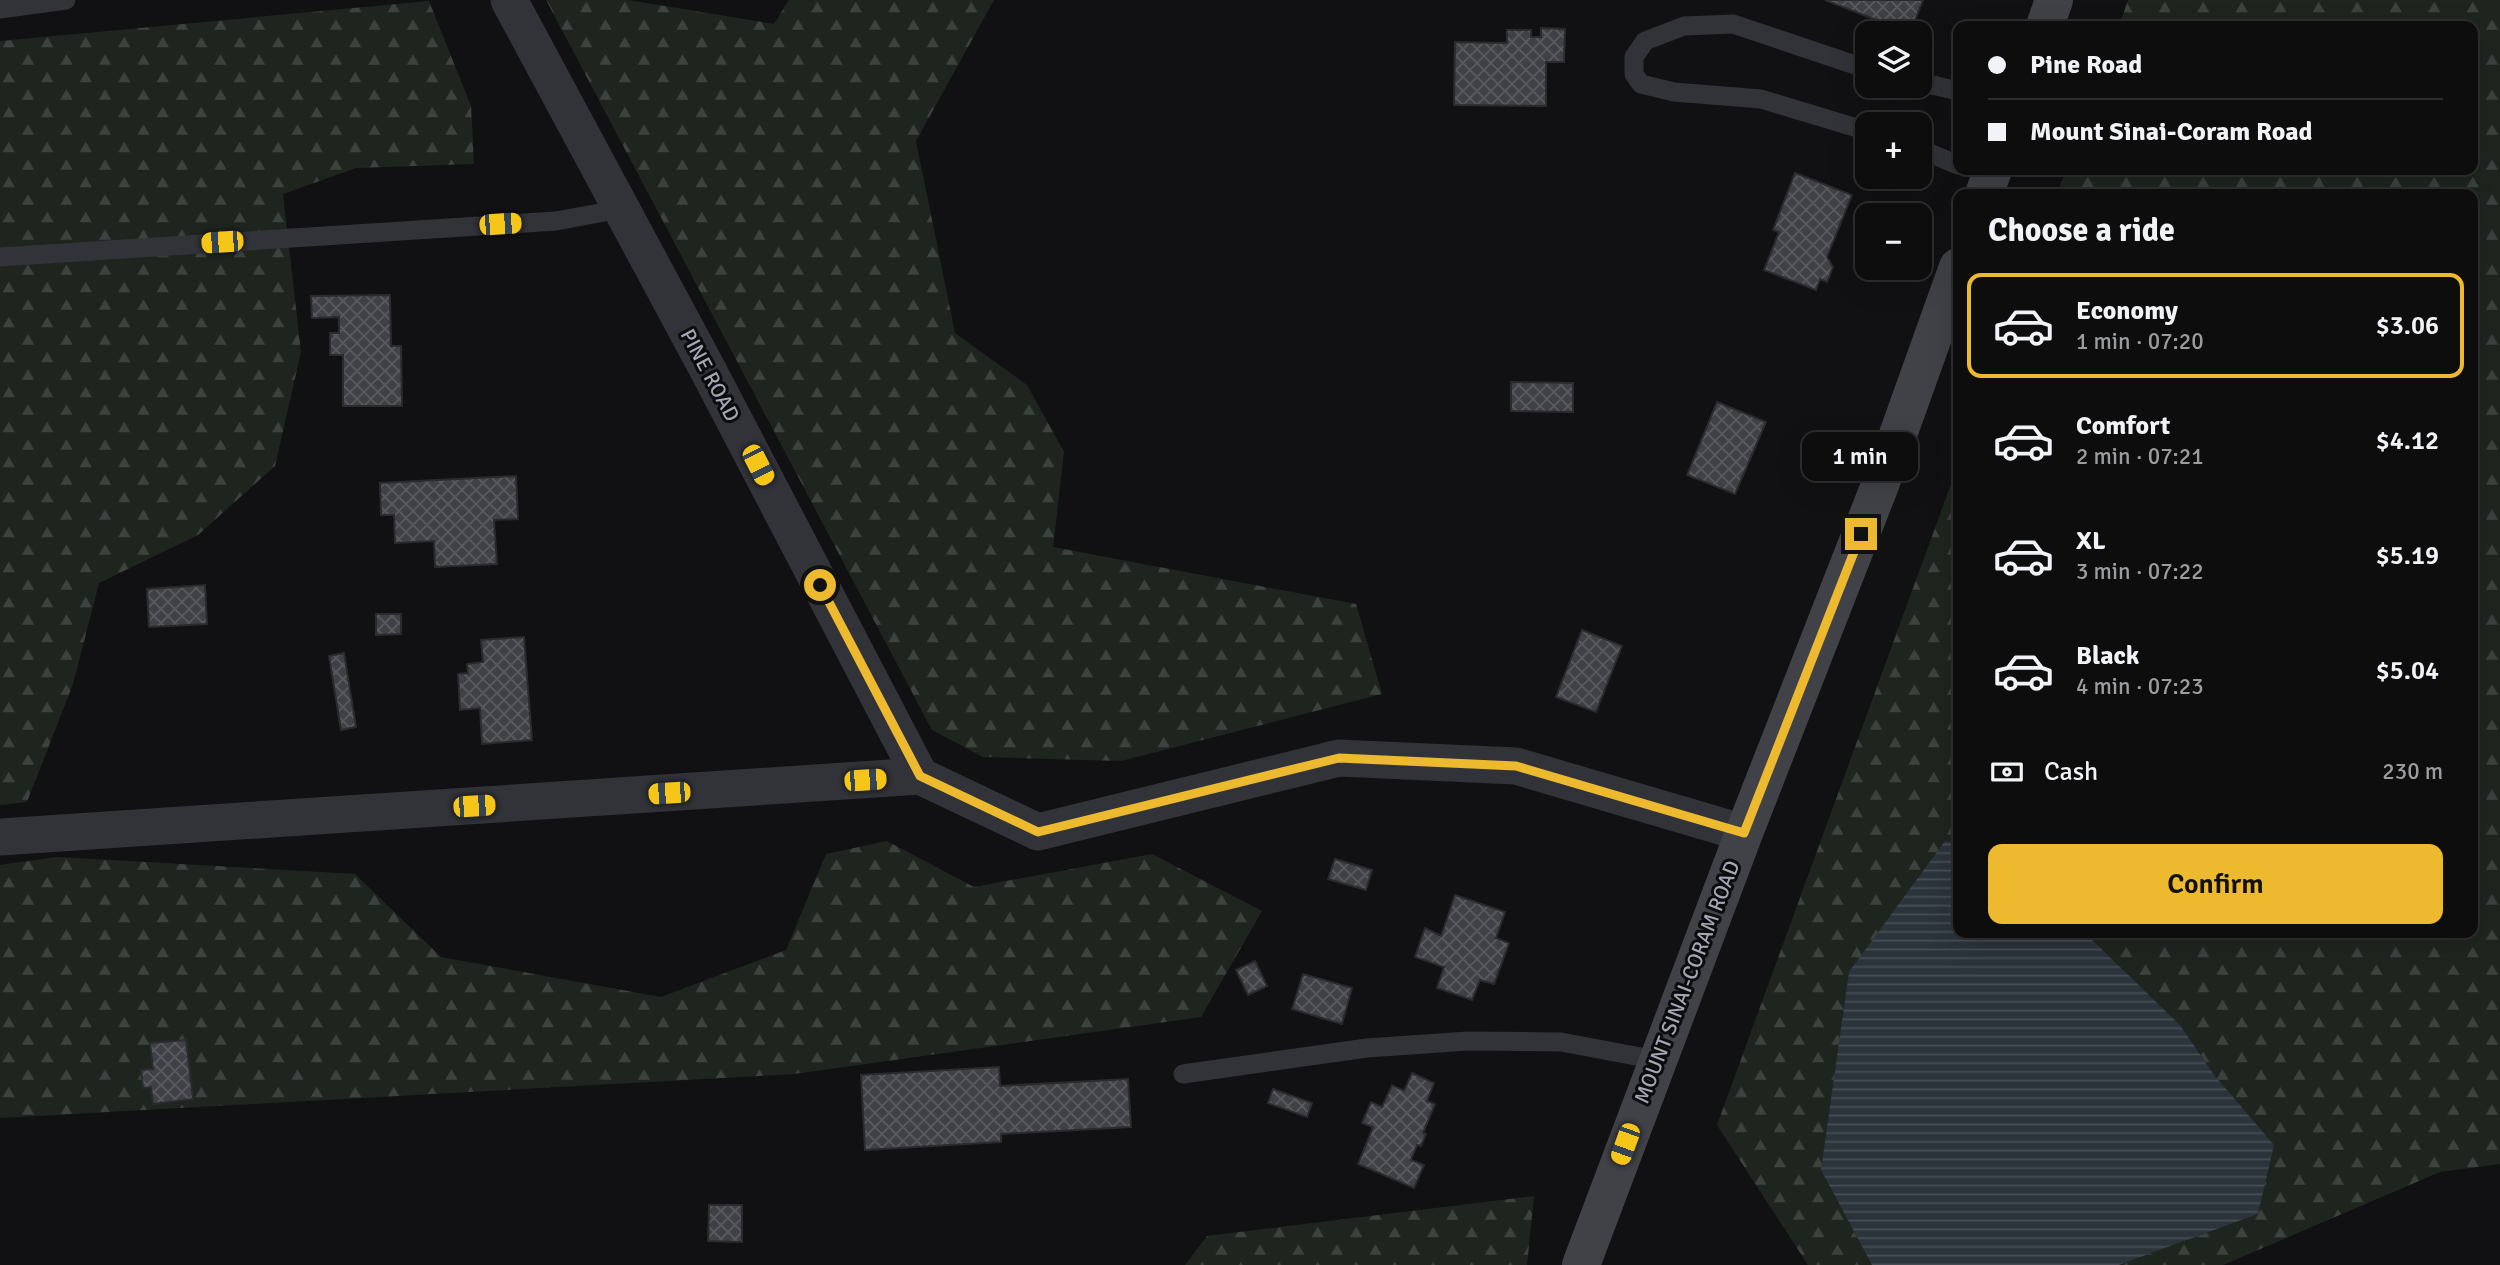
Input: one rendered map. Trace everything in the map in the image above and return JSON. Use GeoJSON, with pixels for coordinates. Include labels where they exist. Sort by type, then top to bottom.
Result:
{"type":"FeatureCollection","features":[{"type":"Feature","properties":{"kind":"main road"},"geometry":{"type":"LineString","coordinates":[[2047,21],[2054,0]]}},
{"type":"Feature","properties":{"kind":"main road","name":"MOUNT SINAI-CORAM ROAD"},"geometry":{"type":"LineString","coordinates":[[1581,1265],[1744,833],[1880,485],[1953,281]]}},
{"type":"Feature","properties":{"kind":"street","name":"PINE ROAD"},"geometry":{"type":"LineString","coordinates":[[509,0],[920,776]]}},
{"type":"Feature","properties":{"kind":"street"},"geometry":{"type":"LineString","coordinates":[[0,837],[920,776],[1038,832],[1339,758],[1516,766],[1744,833]]}},
{"type":"Feature","properties":{"kind":"lane"},"geometry":{"type":"LineString","coordinates":[[0,9],[66,0]]}},
{"type":"Feature","properties":{"kind":"lane"},"geometry":{"type":"LineString","coordinates":[[1855,65],[1733,24],[1684,26],[1645,41],[1634,57],[1634,74],[1641,83],[1674,92],[1761,99],[1855,127]]}},
{"type":"Feature","properties":{"kind":"lane"},"geometry":{"type":"LineString","coordinates":[[1932,85],[1953,90]]}},
{"type":"Feature","properties":{"kind":"lane"},"geometry":{"type":"LineString","coordinates":[[1932,154],[1953,164]]}},
{"type":"Feature","properties":{"kind":"lane"},"geometry":{"type":"LineString","coordinates":[[0,257],[556,220],[621,209]]}},
{"type":"Feature","properties":{"kind":"lane"},"geometry":{"type":"LineString","coordinates":[[1183,1074],[1367,1048],[1468,1041],[1562,1042],[1657,1060]]}},
{"type":"Feature","properties":{"kind":"green space"},"geometry":{"type":"Polygon","coordinates":[[[546,0],[628,0],[774,24],[789,0],[994,0],[916,141],[955,333],[1027,385],[1064,452],[1053,547],[1356,604],[1382,694],[1121,761],[983,757],[932,730],[546,0]]]}},
{"type":"Feature","properties":{"kind":"green space"},"geometry":{"type":"Polygon","coordinates":[[[2128,0],[2500,0],[2500,1164],[2440,1172],[2223,1265],[2119,1265],[2258,1214],[2215,1076],[2180,1025],[2090,938],[2478,938],[2478,189],[2059,189],[2064,175],[2478,175],[2478,21],[2121,21],[2128,0]]]}},
{"type":"Feature","properties":{"kind":"green space"},"geometry":{"type":"Polygon","coordinates":[[[429,1],[471,106],[474,164],[356,168],[283,194],[301,352],[275,466],[198,535],[99,583],[73,684],[27,802],[0,805],[0,41],[429,1]]]}},
{"type":"Feature","properties":{"kind":"green space"},"geometry":{"type":"Polygon","coordinates":[[[1953,479],[1953,843],[1945,842],[1821,1170],[1872,1265],[1808,1265],[1717,1125],[1953,479]]]}},
{"type":"Feature","properties":{"kind":"green space"},"geometry":{"type":"Polygon","coordinates":[[[887,841],[974,887],[1152,854],[1262,911],[1201,1017],[794,1074],[0,1118],[0,865],[57,857],[355,874],[441,957],[661,997],[786,950],[826,854],[887,841]]]}},
{"type":"Feature","properties":{"kind":"green space"},"geometry":{"type":"Polygon","coordinates":[[[1534,1196],[1527,1265],[1185,1265],[1207,1236],[1534,1196]]]}},
{"type":"Feature","properties":{"kind":"shaded area"},"geometry":{"type":"Polygon","coordinates":[[[1945,841],[1953,842],[1953,938],[2090,938],[2180,1025],[2215,1076],[2274,1145],[2258,1214],[2119,1265],[1872,1265],[1821,1170],[1849,972],[1945,841]]]}},
{"type":"Feature","properties":{"kind":"building"},"geometry":{"type":"Polygon","coordinates":[[[1825,0],[1923,0],[1915,21],[1879,21],[1825,0]]]}},
{"type":"Feature","properties":{"kind":"building"},"geometry":{"type":"Polygon","coordinates":[[[1541,28],[1565,29],[1564,62],[1546,62],[1546,106],[1454,105],[1455,42],[1507,43],[1507,30],[1531,30],[1531,37],[1541,37],[1541,28]]]}},
{"type":"Feature","properties":{"kind":"building"},"geometry":{"type":"Polygon","coordinates":[[[1795,173],[1852,195],[1827,257],[1833,267],[1827,282],[1820,279],[1816,290],[1764,270],[1779,232],[1773,230],[1795,173]]]}},
{"type":"Feature","properties":{"kind":"building"},"geometry":{"type":"Polygon","coordinates":[[[390,295],[391,346],[401,346],[402,406],[343,406],[343,355],[330,355],[330,333],[339,333],[339,317],[312,318],[311,296],[390,295]]]}},
{"type":"Feature","properties":{"kind":"building"},"geometry":{"type":"Polygon","coordinates":[[[1511,382],[1573,383],[1573,412],[1511,411],[1511,382]]]}},
{"type":"Feature","properties":{"kind":"building"},"geometry":{"type":"Polygon","coordinates":[[[1717,402],[1766,422],[1735,494],[1687,475],[1717,402]]]}},
{"type":"Feature","properties":{"kind":"building"},"geometry":{"type":"Polygon","coordinates":[[[516,476],[518,519],[494,520],[497,564],[435,567],[434,541],[395,543],[394,515],[381,515],[380,483],[516,476]]]}},
{"type":"Feature","properties":{"kind":"building"},"geometry":{"type":"Polygon","coordinates":[[[205,585],[207,624],[149,627],[147,589],[205,585]]]}},
{"type":"Feature","properties":{"kind":"building"},"geometry":{"type":"Polygon","coordinates":[[[376,614],[401,614],[401,634],[376,635],[376,614]]]}},
{"type":"Feature","properties":{"kind":"building"},"geometry":{"type":"Polygon","coordinates":[[[1582,630],[1622,646],[1596,712],[1556,697],[1582,630]]]}},
{"type":"Feature","properties":{"kind":"building"},"geometry":{"type":"Polygon","coordinates":[[[524,637],[532,740],[482,744],[480,708],[460,710],[458,674],[468,673],[467,664],[483,662],[481,640],[524,637]]]}},
{"type":"Feature","properties":{"kind":"building"},"geometry":{"type":"Polygon","coordinates":[[[344,653],[356,727],[341,730],[329,656],[344,653]]]}},
{"type":"Feature","properties":{"kind":"building"},"geometry":{"type":"Polygon","coordinates":[[[1335,859],[1372,870],[1366,890],[1328,879],[1335,859]]]}},
{"type":"Feature","properties":{"kind":"building"},"geometry":{"type":"Polygon","coordinates":[[[1455,895],[1505,912],[1496,938],[1509,943],[1494,984],[1480,980],[1472,1000],[1437,988],[1444,967],[1415,957],[1425,928],[1441,936],[1455,895]]]}},
{"type":"Feature","properties":{"kind":"building"},"geometry":{"type":"Polygon","coordinates":[[[1255,961],[1267,986],[1248,995],[1236,970],[1255,961]]]}},
{"type":"Feature","properties":{"kind":"building"},"geometry":{"type":"Polygon","coordinates":[[[1303,974],[1352,988],[1342,1024],[1292,1009],[1303,974]]]}},
{"type":"Feature","properties":{"kind":"building"},"geometry":{"type":"Polygon","coordinates":[[[186,1040],[193,1099],[153,1104],[151,1087],[143,1088],[141,1070],[153,1069],[150,1043],[186,1040]]]}},
{"type":"Feature","properties":{"kind":"building"},"geometry":{"type":"Polygon","coordinates":[[[999,1067],[1000,1086],[1128,1079],[1131,1127],[1001,1134],[1001,1142],[865,1150],[861,1075],[999,1067]]]}},
{"type":"Feature","properties":{"kind":"building"},"geometry":{"type":"Polygon","coordinates":[[[1412,1073],[1434,1083],[1427,1101],[1435,1104],[1423,1133],[1426,1134],[1421,1146],[1417,1145],[1411,1160],[1424,1165],[1414,1188],[1358,1164],[1373,1127],[1362,1123],[1371,1102],[1382,1107],[1392,1085],[1404,1091],[1412,1073]]]}},
{"type":"Feature","properties":{"kind":"building"},"geometry":{"type":"Polygon","coordinates":[[[1273,1089],[1312,1103],[1307,1117],[1268,1103],[1273,1089]]]}},
{"type":"Feature","properties":{"kind":"building"},"geometry":{"type":"Polygon","coordinates":[[[709,1205],[742,1205],[742,1242],[708,1241],[709,1205]]]}},
{"type":"Feature","properties":{"kind":"route"},"geometry":{"type":"LineString","coordinates":[[820,585],[920,776],[1038,832],[1339,758],[1516,766],[1744,833],[1861,534]]}}]}
